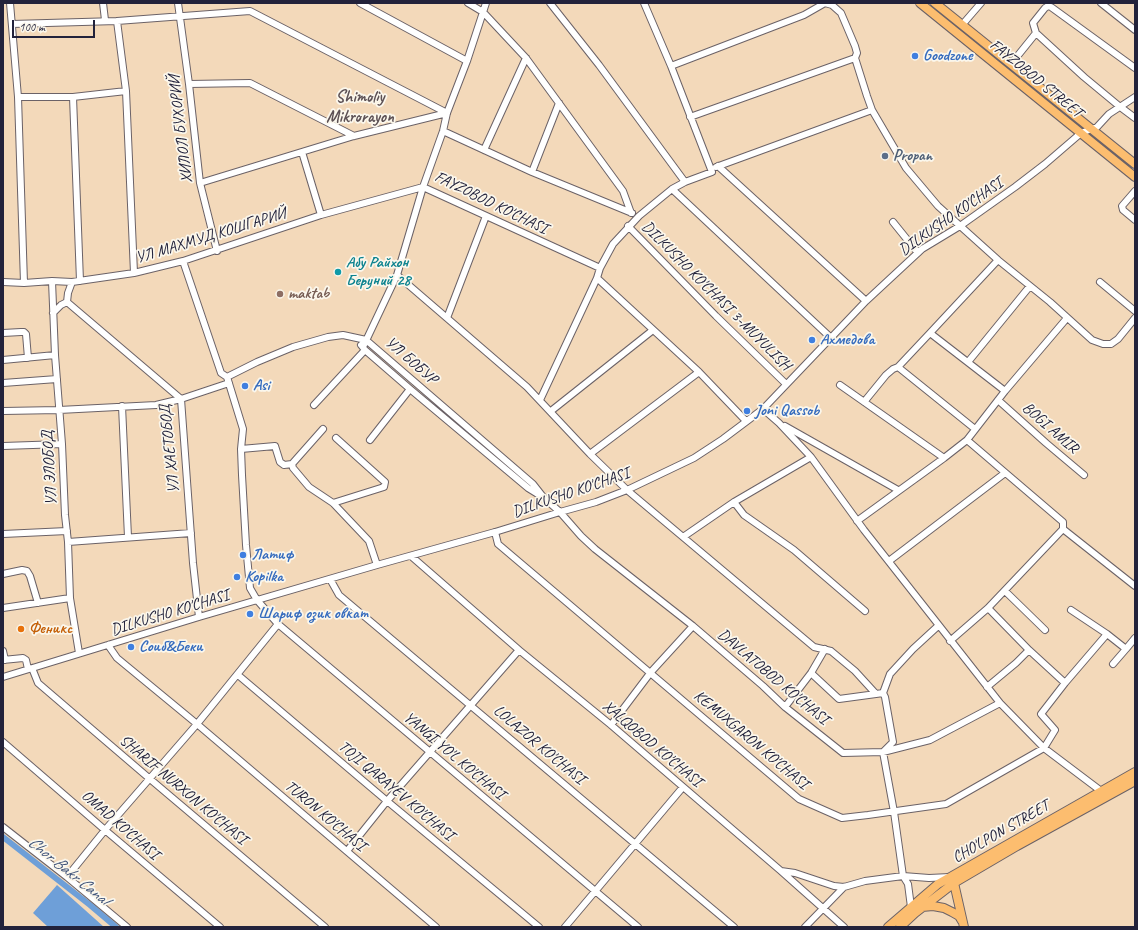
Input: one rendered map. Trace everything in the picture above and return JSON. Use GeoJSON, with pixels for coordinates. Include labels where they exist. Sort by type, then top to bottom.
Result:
{"type":"FeatureCollection","features":[{"type":"Feature","properties":{"kind":"main road","name":"FAYZOBOD STREET"},"geometry":{"type":"LineString","coordinates":[[920,3],[1135,177]]}},
{"type":"Feature","properties":{"kind":"main road","name":"FAYZOBOD STREET"},"geometry":{"type":"LineString","coordinates":[[935,3],[1135,164]]}},
{"type":"Feature","properties":{"kind":"main road","name":"CHO'LPON STREET"},"geometry":{"type":"LineString","coordinates":[[900,927],[952,880],[1135,772]]}},
{"type":"Feature","properties":{"kind":"main road","name":"CHO'LPON STREET"},"geometry":{"type":"LineString","coordinates":[[888,927],[935,886],[952,880],[1017,846],[1135,781]]}},
{"type":"Feature","properties":{"kind":"main road"},"geometry":{"type":"LineString","coordinates":[[952,880],[963,925]]}},
{"type":"Feature","properties":{"kind":"main road"},"geometry":{"type":"LineString","coordinates":[[922,907],[933,906],[944,908],[958,916],[963,925]]}},
{"type":"Feature","properties":{"kind":"street"},"geometry":{"type":"LineString","coordinates":[[10,3],[18,97],[24,283]]}},
{"type":"Feature","properties":{"kind":"street"},"geometry":{"type":"LineString","coordinates":[[103,3],[105,20]]}},
{"type":"Feature","properties":{"kind":"street","name":"ХИЛОЛ БУХОРИЙ"},"geometry":{"type":"LineString","coordinates":[[178,3],[200,183],[216,251]]}},
{"type":"Feature","properties":{"kind":"street"},"geometry":{"type":"LineString","coordinates":[[249,3],[250,11]]}},
{"type":"Feature","properties":{"kind":"street"},"geometry":{"type":"LineString","coordinates":[[360,3],[467,62]]}},
{"type":"Feature","properties":{"kind":"street"},"geometry":{"type":"LineString","coordinates":[[468,3],[484,12],[526,58],[623,191],[631,213]]}},
{"type":"Feature","properties":{"kind":"street","name":"FAYZOBOD KO'CHASI"},"geometry":{"type":"LineString","coordinates":[[486,3],[467,62],[447,113],[443,131],[423,187],[600,268]]}},
{"type":"Feature","properties":{"kind":"street"},"geometry":{"type":"LineString","coordinates":[[550,3],[599,65],[685,182]]}},
{"type":"Feature","properties":{"kind":"street"},"geometry":{"type":"LineString","coordinates":[[540,400],[597,278],[600,268],[613,244],[628,226],[672,189],[685,182],[712,172],[671,66],[644,3]]}},
{"type":"Feature","properties":{"kind":"street"},"geometry":{"type":"LineString","coordinates":[[671,66],[804,15],[825,3],[832,5],[841,14],[855,46],[857,53],[856,58],[866,96],[872,110],[906,168],[938,206],[998,260],[1092,340],[1103,344],[1111,344],[1118,339],[1135,318]]}},
{"type":"Feature","properties":{"kind":"street"},"geometry":{"type":"LineString","coordinates":[[962,25],[982,3]]}},
{"type":"Feature","properties":{"kind":"street"},"geometry":{"type":"LineString","coordinates":[[1101,3],[1135,30]]}},
{"type":"Feature","properties":{"kind":"street"},"geometry":{"type":"LineString","coordinates":[[1135,68],[1051,5],[1045,8],[1033,23],[1036,33],[1084,77],[1135,118]]}},
{"type":"Feature","properties":{"kind":"street"},"geometry":{"type":"LineString","coordinates":[[12,24],[105,20],[117,21],[250,11],[447,113]]}},
{"type":"Feature","properties":{"kind":"street"},"geometry":{"type":"LineString","coordinates":[[117,21],[126,91],[134,273]]}},
{"type":"Feature","properties":{"kind":"street"},"geometry":{"type":"LineString","coordinates":[[1011,64],[1036,33]]}},
{"type":"Feature","properties":{"kind":"street"},"geometry":{"type":"LineString","coordinates":[[484,150],[526,58]]}},
{"type":"Feature","properties":{"kind":"street"},"geometry":{"type":"LineString","coordinates":[[690,117],[856,58]]}},
{"type":"Feature","properties":{"kind":"street"},"geometry":{"type":"LineString","coordinates":[[189,84],[250,83],[354,136]]}},
{"type":"Feature","properties":{"kind":"street"},"geometry":{"type":"LineString","coordinates":[[18,97],[73,97],[126,91]]}},
{"type":"Feature","properties":{"kind":"street"},"geometry":{"type":"LineString","coordinates":[[73,97],[80,281]]}},
{"type":"Feature","properties":{"kind":"street","name":"DILKUSHO KO'CHASI"},"geometry":{"type":"LineString","coordinates":[[3,677],[198,617],[596,502],[627,490],[694,458],[723,439],[763,409],[830,337],[922,249],[960,226],[1015,187],[1081,133],[1096,126],[1119,106],[1135,97]]}},
{"type":"Feature","properties":{"kind":"street"},"geometry":{"type":"LineString","coordinates":[[532,172],[559,103]]}},
{"type":"Feature","properties":{"kind":"street"},"geometry":{"type":"LineString","coordinates":[[711,168],[872,110]]}},
{"type":"Feature","properties":{"kind":"street"},"geometry":{"type":"LineString","coordinates":[[200,183],[354,136],[447,113]]}},
{"type":"Feature","properties":{"kind":"street"},"geometry":{"type":"LineString","coordinates":[[443,131],[532,172],[639,216]]}},
{"type":"Feature","properties":{"kind":"street"},"geometry":{"type":"LineString","coordinates":[[302,152],[321,215]]}},
{"type":"Feature","properties":{"kind":"street"},"geometry":{"type":"LineString","coordinates":[[718,166],[866,301]]}},
{"type":"Feature","properties":{"kind":"street","name":"УЛ МАХМУД КОШГАРИЙ"},"geometry":{"type":"LineString","coordinates":[[3,282],[72,282],[134,273],[183,261],[321,215],[423,187]]}},
{"type":"Feature","properties":{"kind":"street","name":"УЛ БОБУР"},"geometry":{"type":"LineString","coordinates":[[423,187],[397,275],[366,340],[533,484],[544,498],[560,512]]}},
{"type":"Feature","properties":{"kind":"street"},"geometry":{"type":"LineString","coordinates":[[672,189],[830,337]]}},
{"type":"Feature","properties":{"kind":"street"},"geometry":{"type":"LineString","coordinates":[[1135,191],[1122,206],[1123,210],[1135,220]]}},
{"type":"Feature","properties":{"kind":"street"},"geometry":{"type":"LineString","coordinates":[[446,318],[486,216]]}},
{"type":"Feature","properties":{"kind":"street"},"geometry":{"type":"LineString","coordinates":[[893,222],[918,253]]}},
{"type":"Feature","properties":{"kind":"street","name":"DILKUSHO KO'CHASI 3-MUYULISH"},"geometry":{"type":"LineString","coordinates":[[628,226],[716,316],[786,384]]}},
{"type":"Feature","properties":{"kind":"street"},"geometry":{"type":"LineString","coordinates":[[864,402],[886,375],[898,367],[998,260]]}},
{"type":"Feature","properties":{"kind":"street","name":"YANGI YO'L KO'CHASI"},"geometry":{"type":"LineString","coordinates":[[183,261],[221,373],[228,380],[243,429],[241,449],[250,588],[257,600],[278,624],[638,927]]}},
{"type":"Feature","properties":{"kind":"street"},"geometry":{"type":"LineString","coordinates":[[397,275],[527,387],[590,454],[627,490],[814,647],[831,651],[885,697],[893,742],[883,752],[894,812],[903,876],[908,884],[911,907]]}},
{"type":"Feature","properties":{"kind":"street"},"geometry":{"type":"LineString","coordinates":[[597,278],[699,372],[746,421]]}},
{"type":"Feature","properties":{"kind":"street","name":"УЛ ЭЛОБОД"},"geometry":{"type":"LineString","coordinates":[[52,281],[70,598],[80,653]]}},
{"type":"Feature","properties":{"kind":"street"},"geometry":{"type":"LineString","coordinates":[[53,313],[61,305],[67,302],[68,293],[72,282]]}},
{"type":"Feature","properties":{"kind":"street"},"geometry":{"type":"LineString","coordinates":[[1100,282],[1135,311]]}},
{"type":"Feature","properties":{"kind":"street"},"geometry":{"type":"LineString","coordinates":[[968,362],[1030,286]]}},
{"type":"Feature","properties":{"kind":"street","name":"УЛ ХАЕТОБОД"},"geometry":{"type":"LineString","coordinates":[[67,302],[181,399],[190,533],[198,617]]}},
{"type":"Feature","properties":{"kind":"street"},"geometry":{"type":"LineString","coordinates":[[857,521],[944,458],[966,440],[1005,391],[1067,318]]}},
{"type":"Feature","properties":{"kind":"street"},"geometry":{"type":"LineString","coordinates":[[551,412],[653,330]]}},
{"type":"Feature","properties":{"kind":"street"},"geometry":{"type":"LineString","coordinates":[[3,333],[24,332],[26,334],[28,358]]}},
{"type":"Feature","properties":{"kind":"street"},"geometry":{"type":"LineString","coordinates":[[930,333],[1005,391]]}},
{"type":"Feature","properties":{"kind":"street"},"geometry":{"type":"LineString","coordinates":[[3,412],[156,405],[181,399],[228,380],[257,362],[293,347],[328,337],[343,335],[366,340],[364,348],[314,405]]}},
{"type":"Feature","properties":{"kind":"street"},"geometry":{"type":"LineString","coordinates":[[355,337],[364,348],[410,389],[528,488],[544,498]]}},
{"type":"Feature","properties":{"kind":"street"},"geometry":{"type":"LineString","coordinates":[[3,360],[55,355]]}},
{"type":"Feature","properties":{"kind":"street"},"geometry":{"type":"LineString","coordinates":[[898,367],[975,430]]}},
{"type":"Feature","properties":{"kind":"street"},"geometry":{"type":"LineString","coordinates":[[590,454],[699,372]]}},
{"type":"Feature","properties":{"kind":"street"},"geometry":{"type":"LineString","coordinates":[[3,384],[57,379]]}},
{"type":"Feature","properties":{"kind":"street"},"geometry":{"type":"LineString","coordinates":[[840,385],[944,458]]}},
{"type":"Feature","properties":{"kind":"street"},"geometry":{"type":"LineString","coordinates":[[370,440],[410,389]]}},
{"type":"Feature","properties":{"kind":"street"},"geometry":{"type":"LineString","coordinates":[[998,400],[1084,475]]}},
{"type":"Feature","properties":{"kind":"street"},"geometry":{"type":"LineString","coordinates":[[122,406],[128,537]]}},
{"type":"Feature","properties":{"kind":"street"},"geometry":{"type":"LineString","coordinates":[[763,409],[779,423],[811,458],[857,521],[1000,703],[1044,748],[1101,791]]}},
{"type":"Feature","properties":{"kind":"street"},"geometry":{"type":"LineString","coordinates":[[779,423],[898,490]]}},
{"type":"Feature","properties":{"kind":"street"},"geometry":{"type":"LineString","coordinates":[[241,449],[275,446],[280,462],[284,465],[292,464],[323,429]]}},
{"type":"Feature","properties":{"kind":"street"},"geometry":{"type":"LineString","coordinates":[[333,503],[384,487],[385,482],[336,438]]}},
{"type":"Feature","properties":{"kind":"street"},"geometry":{"type":"LineString","coordinates":[[950,641],[988,608],[1063,529],[1063,522],[966,440]]}},
{"type":"Feature","properties":{"kind":"street"},"geometry":{"type":"LineString","coordinates":[[3,446],[62,444]]}},
{"type":"Feature","properties":{"kind":"street"},"geometry":{"type":"LineString","coordinates":[[683,537],[734,502],[811,458]]}},
{"type":"Feature","properties":{"kind":"street"},"geometry":{"type":"LineString","coordinates":[[292,464],[293,468],[308,487],[333,503],[369,540],[377,565]]}},
{"type":"Feature","properties":{"kind":"street"},"geometry":{"type":"LineString","coordinates":[[889,561],[1006,473]]}},
{"type":"Feature","properties":{"kind":"street"},"geometry":{"type":"LineString","coordinates":[[734,502],[744,515],[794,550],[865,611]]}},
{"type":"Feature","properties":{"kind":"street","name":"DAVLATOBOD KO'CHASI"},"geometry":{"type":"LineString","coordinates":[[560,512],[581,536],[595,549],[693,626],[764,686],[785,707],[843,753],[883,752],[930,740],[1000,703]]}},
{"type":"Feature","properties":{"kind":"street"},"geometry":{"type":"LineString","coordinates":[[1063,529],[1135,586]]}},
{"type":"Feature","properties":{"kind":"street"},"geometry":{"type":"LineString","coordinates":[[3,534],[67,531]]}},
{"type":"Feature","properties":{"kind":"street","name":"KEMUXGARON KO'CHASI"},"geometry":{"type":"LineString","coordinates":[[495,532],[498,544],[651,672],[799,799],[842,818],[946,804],[1044,748],[1055,730],[1041,714],[1065,683],[1107,634]]}},
{"type":"Feature","properties":{"kind":"street"},"geometry":{"type":"LineString","coordinates":[[68,542],[190,533]]}},
{"type":"Feature","properties":{"kind":"street","name":"XALQOBOD KO'CHASI"},"geometry":{"type":"LineString","coordinates":[[411,556],[519,650],[611,725],[781,871],[795,873],[834,886],[844,887],[865,881],[903,876],[952,880]]}},
{"type":"Feature","properties":{"kind":"street"},"geometry":{"type":"LineString","coordinates":[[3,574],[22,570],[27,571],[30,576],[38,603]]}},
{"type":"Feature","properties":{"kind":"street","name":"LOLAZOR KO'CHASI"},"geometry":{"type":"LineString","coordinates":[[330,579],[339,594],[734,927]]}},
{"type":"Feature","properties":{"kind":"street"},"geometry":{"type":"LineString","coordinates":[[1005,591],[1045,630]]}},
{"type":"Feature","properties":{"kind":"street"},"geometry":{"type":"LineString","coordinates":[[3,608],[70,598]]}},
{"type":"Feature","properties":{"kind":"street"},"geometry":{"type":"LineString","coordinates":[[988,608],[1029,650],[1065,683]]}},
{"type":"Feature","properties":{"kind":"street"},"geometry":{"type":"LineString","coordinates":[[1071,610],[1107,634],[1126,649]]}},
{"type":"Feature","properties":{"kind":"street"},"geometry":{"type":"LineString","coordinates":[[67,877],[105,830],[238,675],[278,624]]}},
{"type":"Feature","properties":{"kind":"street"},"geometry":{"type":"LineString","coordinates":[[611,725],[651,672],[693,626]]}},
{"type":"Feature","properties":{"kind":"street"},"geometry":{"type":"LineString","coordinates":[[879,693],[890,674],[913,649],[938,626]]}},
{"type":"Feature","properties":{"kind":"street"},"geometry":{"type":"LineString","coordinates":[[1113,664],[1135,638]]}},
{"type":"Feature","properties":{"kind":"street","name":"TURON KO'CHASI"},"geometry":{"type":"LineString","coordinates":[[108,645],[117,658],[197,724],[434,926]]}},
{"type":"Feature","properties":{"kind":"street"},"geometry":{"type":"LineString","coordinates":[[785,707],[811,673],[825,649]]}},
{"type":"Feature","properties":{"kind":"street"},"geometry":{"type":"LineString","coordinates":[[347,851],[387,801],[519,650]]}},
{"type":"Feature","properties":{"kind":"street"},"geometry":{"type":"LineString","coordinates":[[987,687],[1029,650]]}},
{"type":"Feature","properties":{"kind":"street"},"geometry":{"type":"LineString","coordinates":[[3,651],[4,660],[23,658],[26,660],[30,668]]}},
{"type":"Feature","properties":{"kind":"street","name":"SHARIF NURXON KO'CHASI"},"geometry":{"type":"LineString","coordinates":[[30,668],[38,683],[325,927]]}},
{"type":"Feature","properties":{"kind":"street"},"geometry":{"type":"LineString","coordinates":[[811,673],[839,699],[879,693]]}},
{"type":"Feature","properties":{"kind":"street","name":"TOJI QARAYEV KO'CHASI"},"geometry":{"type":"LineString","coordinates":[[238,675],[539,927]]}},
{"type":"Feature","properties":{"kind":"street","name":"OMAD KO'CHASI"},"geometry":{"type":"LineString","coordinates":[[3,742],[220,927]]}},
{"type":"Feature","properties":{"kind":"street"},"geometry":{"type":"LineString","coordinates":[[565,927],[683,787]]}},
{"type":"Feature","properties":{"kind":"street"},"geometry":{"type":"LineString","coordinates":[[3,828],[67,877],[128,927]]}},
{"type":"Feature","properties":{"kind":"street"},"geometry":{"type":"LineString","coordinates":[[781,871],[844,927]]}},
{"type":"Feature","properties":{"kind":"street"},"geometry":{"type":"LineString","coordinates":[[805,927],[844,887]]}},
{"type":"Feature","properties":{"kind":"water"},"geometry":{"type":"Polygon","coordinates":[[[57,885],[104,927],[48,927],[33,913],[57,885]]]}},
{"type":"Feature","properties":{"kind":"waterway","name":"Chor Bakr Canal"},"geometry":{"type":"LineString","coordinates":[[3,837],[116,927]]}},
{"type":"Feature","properties":{"kind":"place","name":"Goodzone"},"geometry":{"type":"Point","coordinates":[915,56]}},
{"type":"Feature","properties":{"kind":"place","name":"Propan"},"geometry":{"type":"Point","coordinates":[885,156]}},
{"type":"Feature","properties":{"kind":"place","name":"Абу Райхон Беруний 28"},"geometry":{"type":"Point","coordinates":[338,272]}},
{"type":"Feature","properties":{"kind":"place","name":"maktab"},"geometry":{"type":"Point","coordinates":[280,294]}},
{"type":"Feature","properties":{"kind":"place","name":"Ахмедова"},"geometry":{"type":"Point","coordinates":[812,340]}},
{"type":"Feature","properties":{"kind":"place","name":"Asi"},"geometry":{"type":"Point","coordinates":[245,386]}},
{"type":"Feature","properties":{"kind":"place","name":"Joni Qassob"},"geometry":{"type":"Point","coordinates":[747,411]}},
{"type":"Feature","properties":{"kind":"place","name":"Латиф"},"geometry":{"type":"Point","coordinates":[243,555]}},
{"type":"Feature","properties":{"kind":"place","name":"Kopilka"},"geometry":{"type":"Point","coordinates":[237,577]}},
{"type":"Feature","properties":{"kind":"place","name":"Шариф озик овкат"},"geometry":{"type":"Point","coordinates":[250,614]}},
{"type":"Feature","properties":{"kind":"place","name":"Феникс"},"geometry":{"type":"Point","coordinates":[21,629]}},
{"type":"Feature","properties":{"kind":"place","name":"Соиб&Беки"},"geometry":{"type":"Point","coordinates":[131,647]}},
{"type":"Feature","properties":{"kind":"district","name":"Shimoliy Mikrorayon"},"geometry":{"type":"Point","coordinates":[360,108]}}]}
